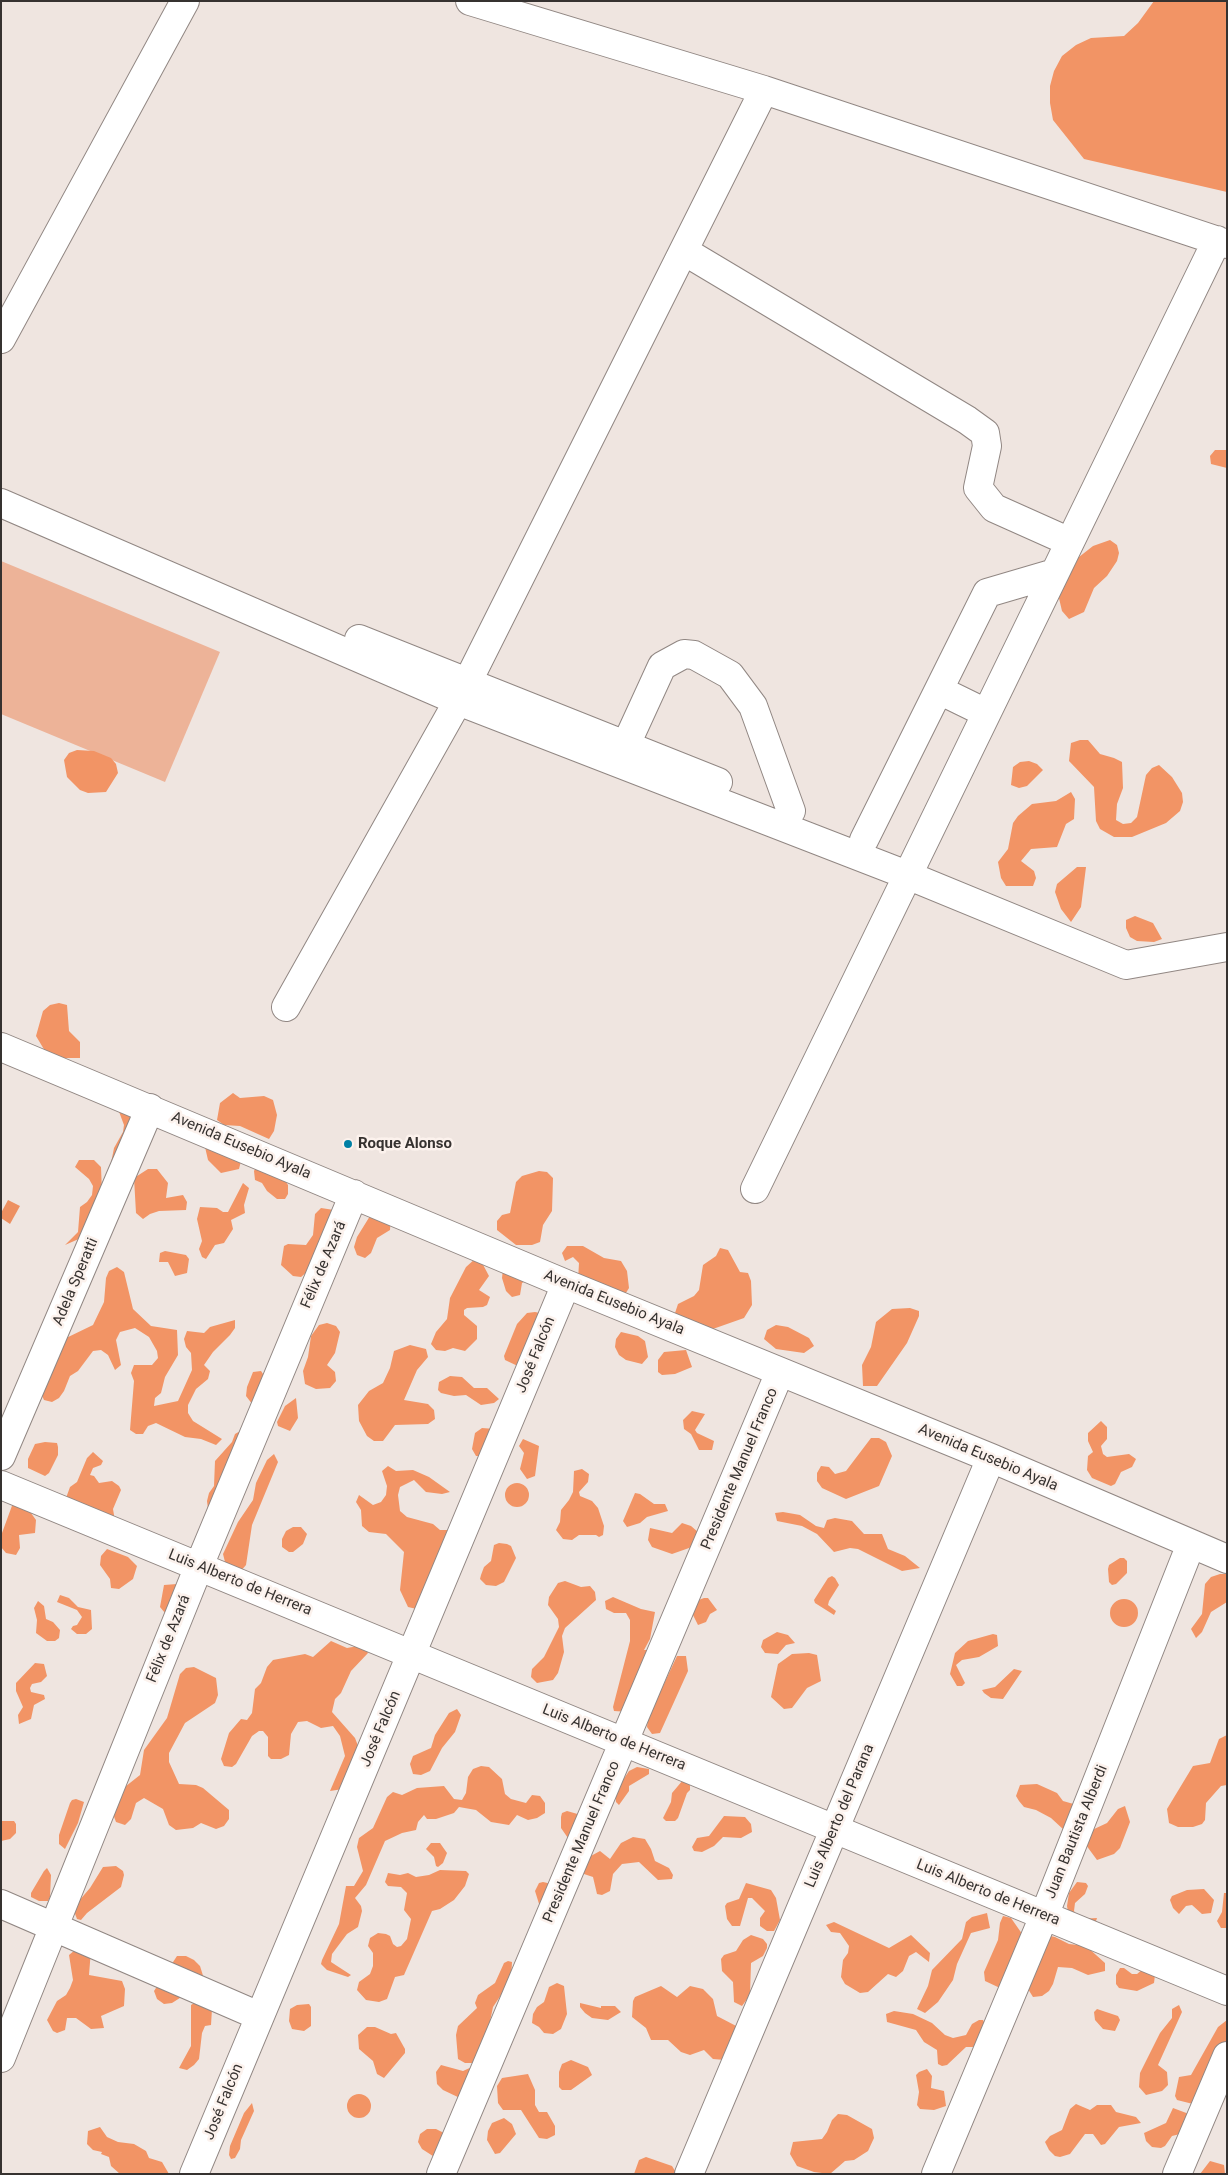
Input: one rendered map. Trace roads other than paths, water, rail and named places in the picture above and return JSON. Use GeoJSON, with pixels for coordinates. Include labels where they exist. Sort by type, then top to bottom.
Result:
{"type":"FeatureCollection","features":[{"type":"Feature","properties":{"kind":"street"},"geometry":{"type":"LineString","coordinates":[[1,338],[185,1]]}},
{"type":"Feature","properties":{"kind":"street"},"geometry":{"type":"LineString","coordinates":[[470,1],[764,90],[1222,242],[1070,542],[755,1190]]}},
{"type":"Feature","properties":{"kind":"street"},"geometry":{"type":"LineString","coordinates":[[286,1008],[463,692],[764,90]]}},
{"type":"Feature","properties":{"kind":"street"},"geometry":{"type":"LineString","coordinates":[[684,251],[967,420],[985,433],[987,446],[978,488],[994,508],[1070,542]]}},
{"type":"Feature","properties":{"kind":"street"},"geometry":{"type":"LineString","coordinates":[[1,501],[463,692],[910,868],[1156,958]]}},
{"type":"Feature","properties":{"kind":"street"},"geometry":{"type":"LineString","coordinates":[[864,840],[987,593],[1055,573]]}},
{"type":"Feature","properties":{"kind":"street"},"geometry":{"type":"LineString","coordinates":[[622,754],[662,666],[684,654],[694,655],[730,675],[753,706],[791,811]]}},
{"type":"Feature","properties":{"kind":"street"},"geometry":{"type":"LineString","coordinates":[[939,690],[986,713]]}},
{"type":"Feature","properties":{"kind":"street"},"geometry":{"type":"LineString","coordinates":[[622,754],[791,811],[864,840],[910,868],[1126,965],[1156,958],[1227,947]]}},
{"type":"Feature","properties":{"kind":"street","name":"Avenida Eusebio Ayala"},"geometry":{"type":"LineString","coordinates":[[1,1047],[566,1284],[991,1458],[1227,1559]]}},
{"type":"Feature","properties":{"kind":"street","name":"Adela Speratti"},"geometry":{"type":"LineString","coordinates":[[1,1456],[150,1108]]}},
{"type":"Feature","properties":{"kind":"street","name":"Félix de Azará"},"geometry":{"type":"LineString","coordinates":[[1,2058],[199,1566],[354,1194]]}},
{"type":"Feature","properties":{"kind":"street","name":"José Falcón"},"geometry":{"type":"LineString","coordinates":[[194,2174],[259,2016],[413,1655],[566,1284]]}},
{"type":"Feature","properties":{"kind":"street","name":"Presidente Manuel Franco"},"geometry":{"type":"LineString","coordinates":[[441,2174],[780,1372]]}},
{"type":"Feature","properties":{"kind":"street","name":"Luis Alberto del Parana"},"geometry":{"type":"LineString","coordinates":[[689,2174],[991,1458]]}},
{"type":"Feature","properties":{"kind":"street","name":"Luis Alberto de Herrera"},"geometry":{"type":"LineString","coordinates":[[1,1485],[1227,1991]]}},
{"type":"Feature","properties":{"kind":"street","name":"Juan Bautista Alberdi"},"geometry":{"type":"LineString","coordinates":[[936,2174],[1044,1916],[1191,1544]]}},
{"type":"Feature","properties":{"kind":"street"},"geometry":{"type":"LineString","coordinates":[[1,1904],[259,2016]]}},
{"type":"Feature","properties":{"kind":"street"},"geometry":{"type":"LineString","coordinates":[[1178,2174],[1227,2056]]}},
{"type":"Feature","properties":{"kind":"place","name":"Roque Alonso"},"geometry":{"type":"Point","coordinates":[348,1144]}}]}
